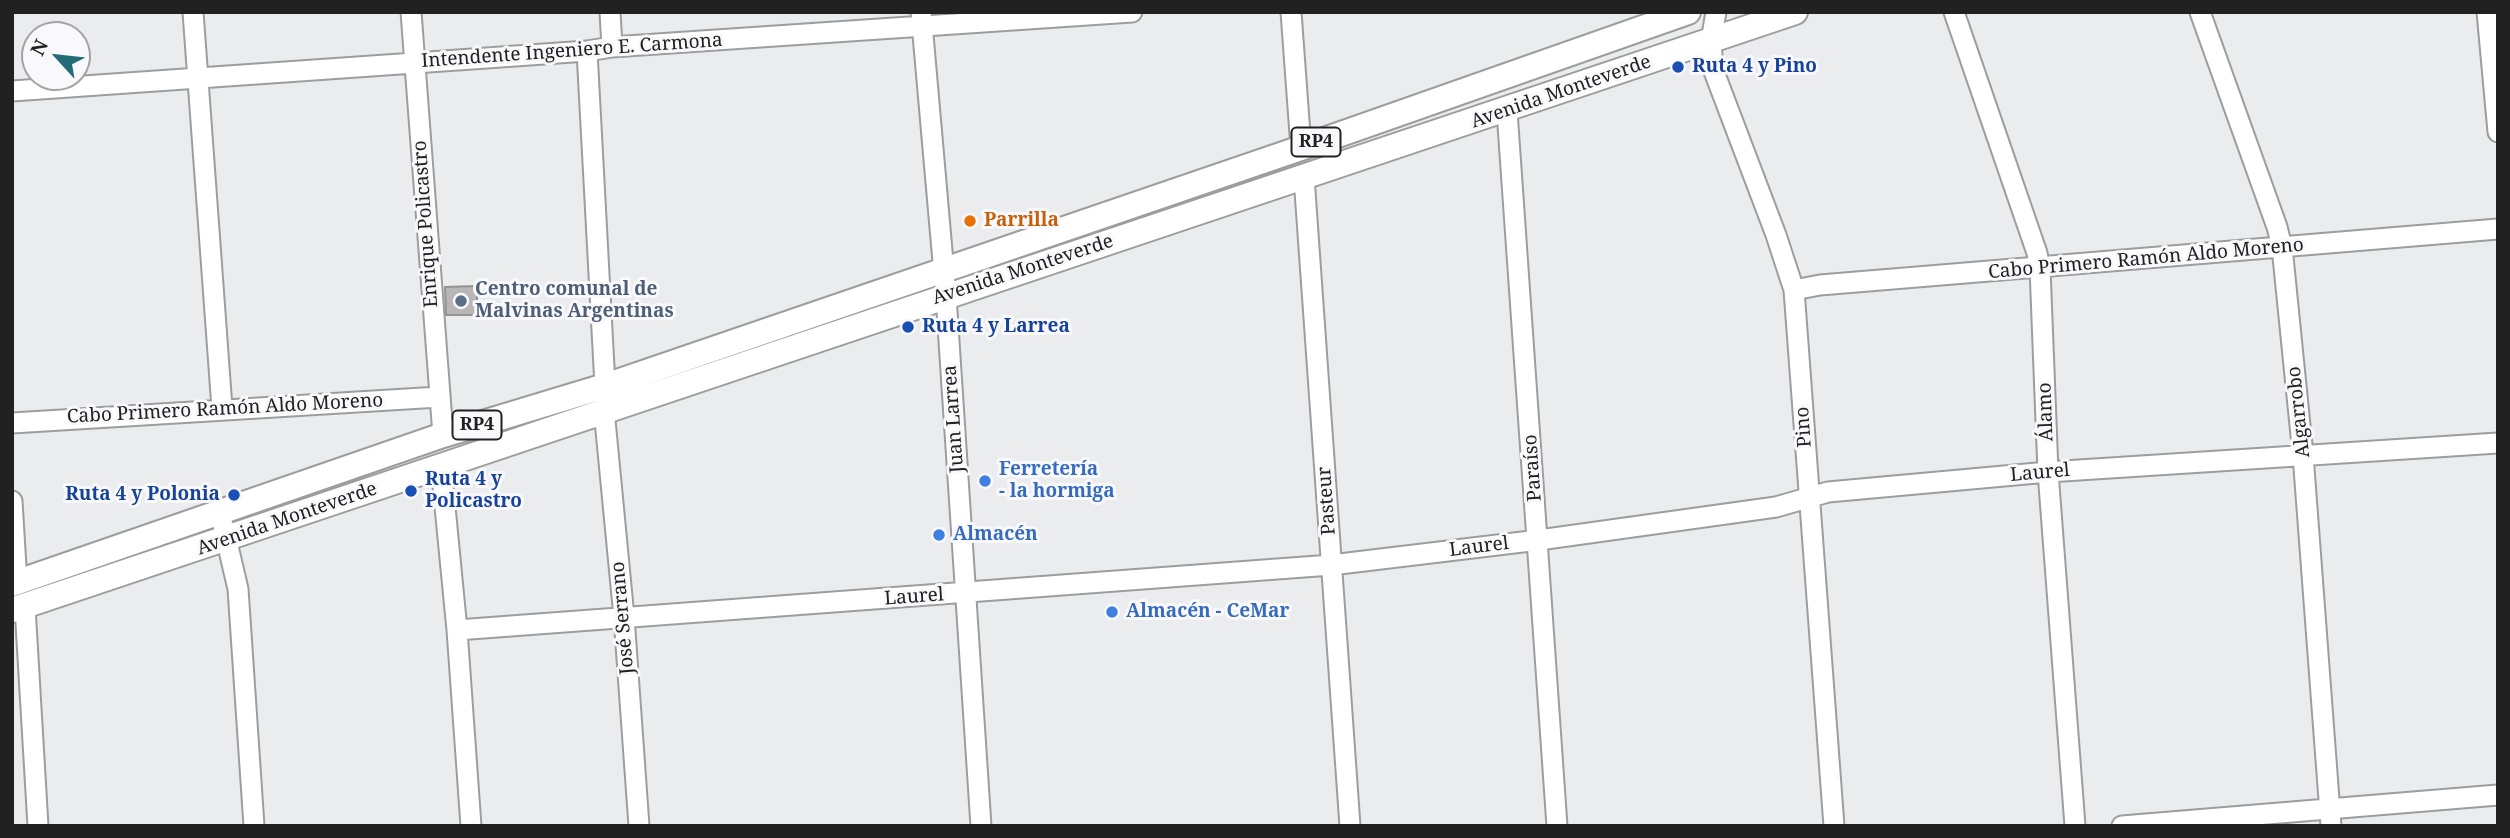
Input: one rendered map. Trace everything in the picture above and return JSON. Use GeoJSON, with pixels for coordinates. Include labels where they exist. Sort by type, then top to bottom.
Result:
{"type":"FeatureCollection","features":[{"type":"Feature","properties":{"kind":"main road","name":"Avenida Monteverde"},"geometry":{"type":"LineString","coordinates":[[19,608],[441,466],[605,398],[944,270],[1688,12]]}},
{"type":"Feature","properties":{"kind":"main road","name":"Avenida Monteverde"},"geometry":{"type":"LineString","coordinates":[[14,584],[443,435],[605,398],[946,296],[1507,111],[1795,12]]}},
{"type":"Feature","properties":{"kind":"street"},"geometry":{"type":"LineString","coordinates":[[193,12],[222,408]]}},
{"type":"Feature","properties":{"kind":"street","name":"Enrique Policastro"},"geometry":{"type":"LineString","coordinates":[[411,12],[443,435]]}},
{"type":"Feature","properties":{"kind":"street"},"geometry":{"type":"LineString","coordinates":[[610,12],[612,47]]}},
{"type":"Feature","properties":{"kind":"street","name":"Intendente Ingeniero E. Carmona"},"geometry":{"type":"LineString","coordinates":[[12,91],[587,51],[922,19],[1132,12]]}},
{"type":"Feature","properties":{"kind":"street"},"geometry":{"type":"LineString","coordinates":[[1291,12],[1301,148]]}},
{"type":"Feature","properties":{"kind":"street"},"geometry":{"type":"LineString","coordinates":[[1710,41],[1716,12]]}},
{"type":"Feature","properties":{"kind":"street","name":"Álamo"},"geometry":{"type":"LineString","coordinates":[[1954,12],[2038,253],[2048,472],[2075,826]]}},
{"type":"Feature","properties":{"kind":"street","name":"Algarrobo"},"geometry":{"type":"LineString","coordinates":[[2200,12],[2282,247],[2303,455],[2330,817]]}},
{"type":"Feature","properties":{"kind":"street"},"geometry":{"type":"LineString","coordinates":[[2487,12],[2498,132]]}},
{"type":"Feature","properties":{"kind":"street","name":"Juan Larrea"},"geometry":{"type":"LineString","coordinates":[[922,19],[946,296],[981,826]]}},
{"type":"Feature","properties":{"kind":"street","name":"Pino"},"geometry":{"type":"LineString","coordinates":[[1710,41],[1713,69],[1794,290],[1835,826]]}},
{"type":"Feature","properties":{"kind":"street","name":"José Serrano"},"geometry":{"type":"LineString","coordinates":[[587,51],[605,398],[639,826]]}},
{"type":"Feature","properties":{"kind":"street","name":"Paraíso"},"geometry":{"type":"LineString","coordinates":[[1507,111],[1557,826]]}},
{"type":"Feature","properties":{"kind":"street","name":"Pasteur"},"geometry":{"type":"LineString","coordinates":[[1304,177],[1350,826]]}},
{"type":"Feature","properties":{"kind":"street","name":"Cabo Primero Ramón Aldo Moreno"},"geometry":{"type":"LineString","coordinates":[[1794,290],[1821,285],[2498,229]]}},
{"type":"Feature","properties":{"kind":"street","name":"Cabo Primero Ramón Aldo Moreno"},"geometry":{"type":"LineString","coordinates":[[12,423],[222,408],[439,397]]}},
{"type":"Feature","properties":{"kind":"street","name":"Laurel"},"geometry":{"type":"LineString","coordinates":[[457,630],[1331,565],[1776,507],[1828,492],[2048,472],[2498,443]]}},
{"type":"Feature","properties":{"kind":"street"},"geometry":{"type":"LineString","coordinates":[[441,466],[457,630],[471,826]]}},
{"type":"Feature","properties":{"kind":"street"},"geometry":{"type":"LineString","coordinates":[[12,500],[14,584]]}},
{"type":"Feature","properties":{"kind":"street"},"geometry":{"type":"LineString","coordinates":[[220,512],[238,589],[254,826]]}},
{"type":"Feature","properties":{"kind":"street"},"geometry":{"type":"LineString","coordinates":[[19,608],[38,826]]}},
{"type":"Feature","properties":{"kind":"street"},"geometry":{"type":"LineString","coordinates":[[2122,826],[2330,817],[2498,795]]}},
{"type":"Feature","properties":{"kind":"building","name":"Centro comunal de Malvinas Argentinas"},"geometry":{"type":"Polygon","coordinates":[[[477,286],[477,315],[446,315],[445,287],[477,286]]]}},
{"type":"Feature","properties":{"kind":"place","name":"Ruta 4 y Pino"},"geometry":{"type":"Point","coordinates":[1678,67]}},
{"type":"Feature","properties":{"kind":"place","name":"Parrilla"},"geometry":{"type":"Point","coordinates":[970,221]}},
{"type":"Feature","properties":{"kind":"place","name":"Centro comunal de Malvinas Argentinas"},"geometry":{"type":"Point","coordinates":[461,301]}},
{"type":"Feature","properties":{"kind":"place","name":"Ruta 4 y Larrea"},"geometry":{"type":"Point","coordinates":[908,327]}},
{"type":"Feature","properties":{"kind":"place","name":"Ferretería - la hormiga"},"geometry":{"type":"Point","coordinates":[985,481]}},
{"type":"Feature","properties":{"kind":"place","name":"Ruta 4 y Policastro"},"geometry":{"type":"Point","coordinates":[411,491]}},
{"type":"Feature","properties":{"kind":"place","name":"Ruta 4 y Polonia"},"geometry":{"type":"Point","coordinates":[234,495]}},
{"type":"Feature","properties":{"kind":"place","name":"Almacén"},"geometry":{"type":"Point","coordinates":[939,535]}},
{"type":"Feature","properties":{"kind":"place","name":"Almacén - CeMar"},"geometry":{"type":"Point","coordinates":[1112,612]}}]}
